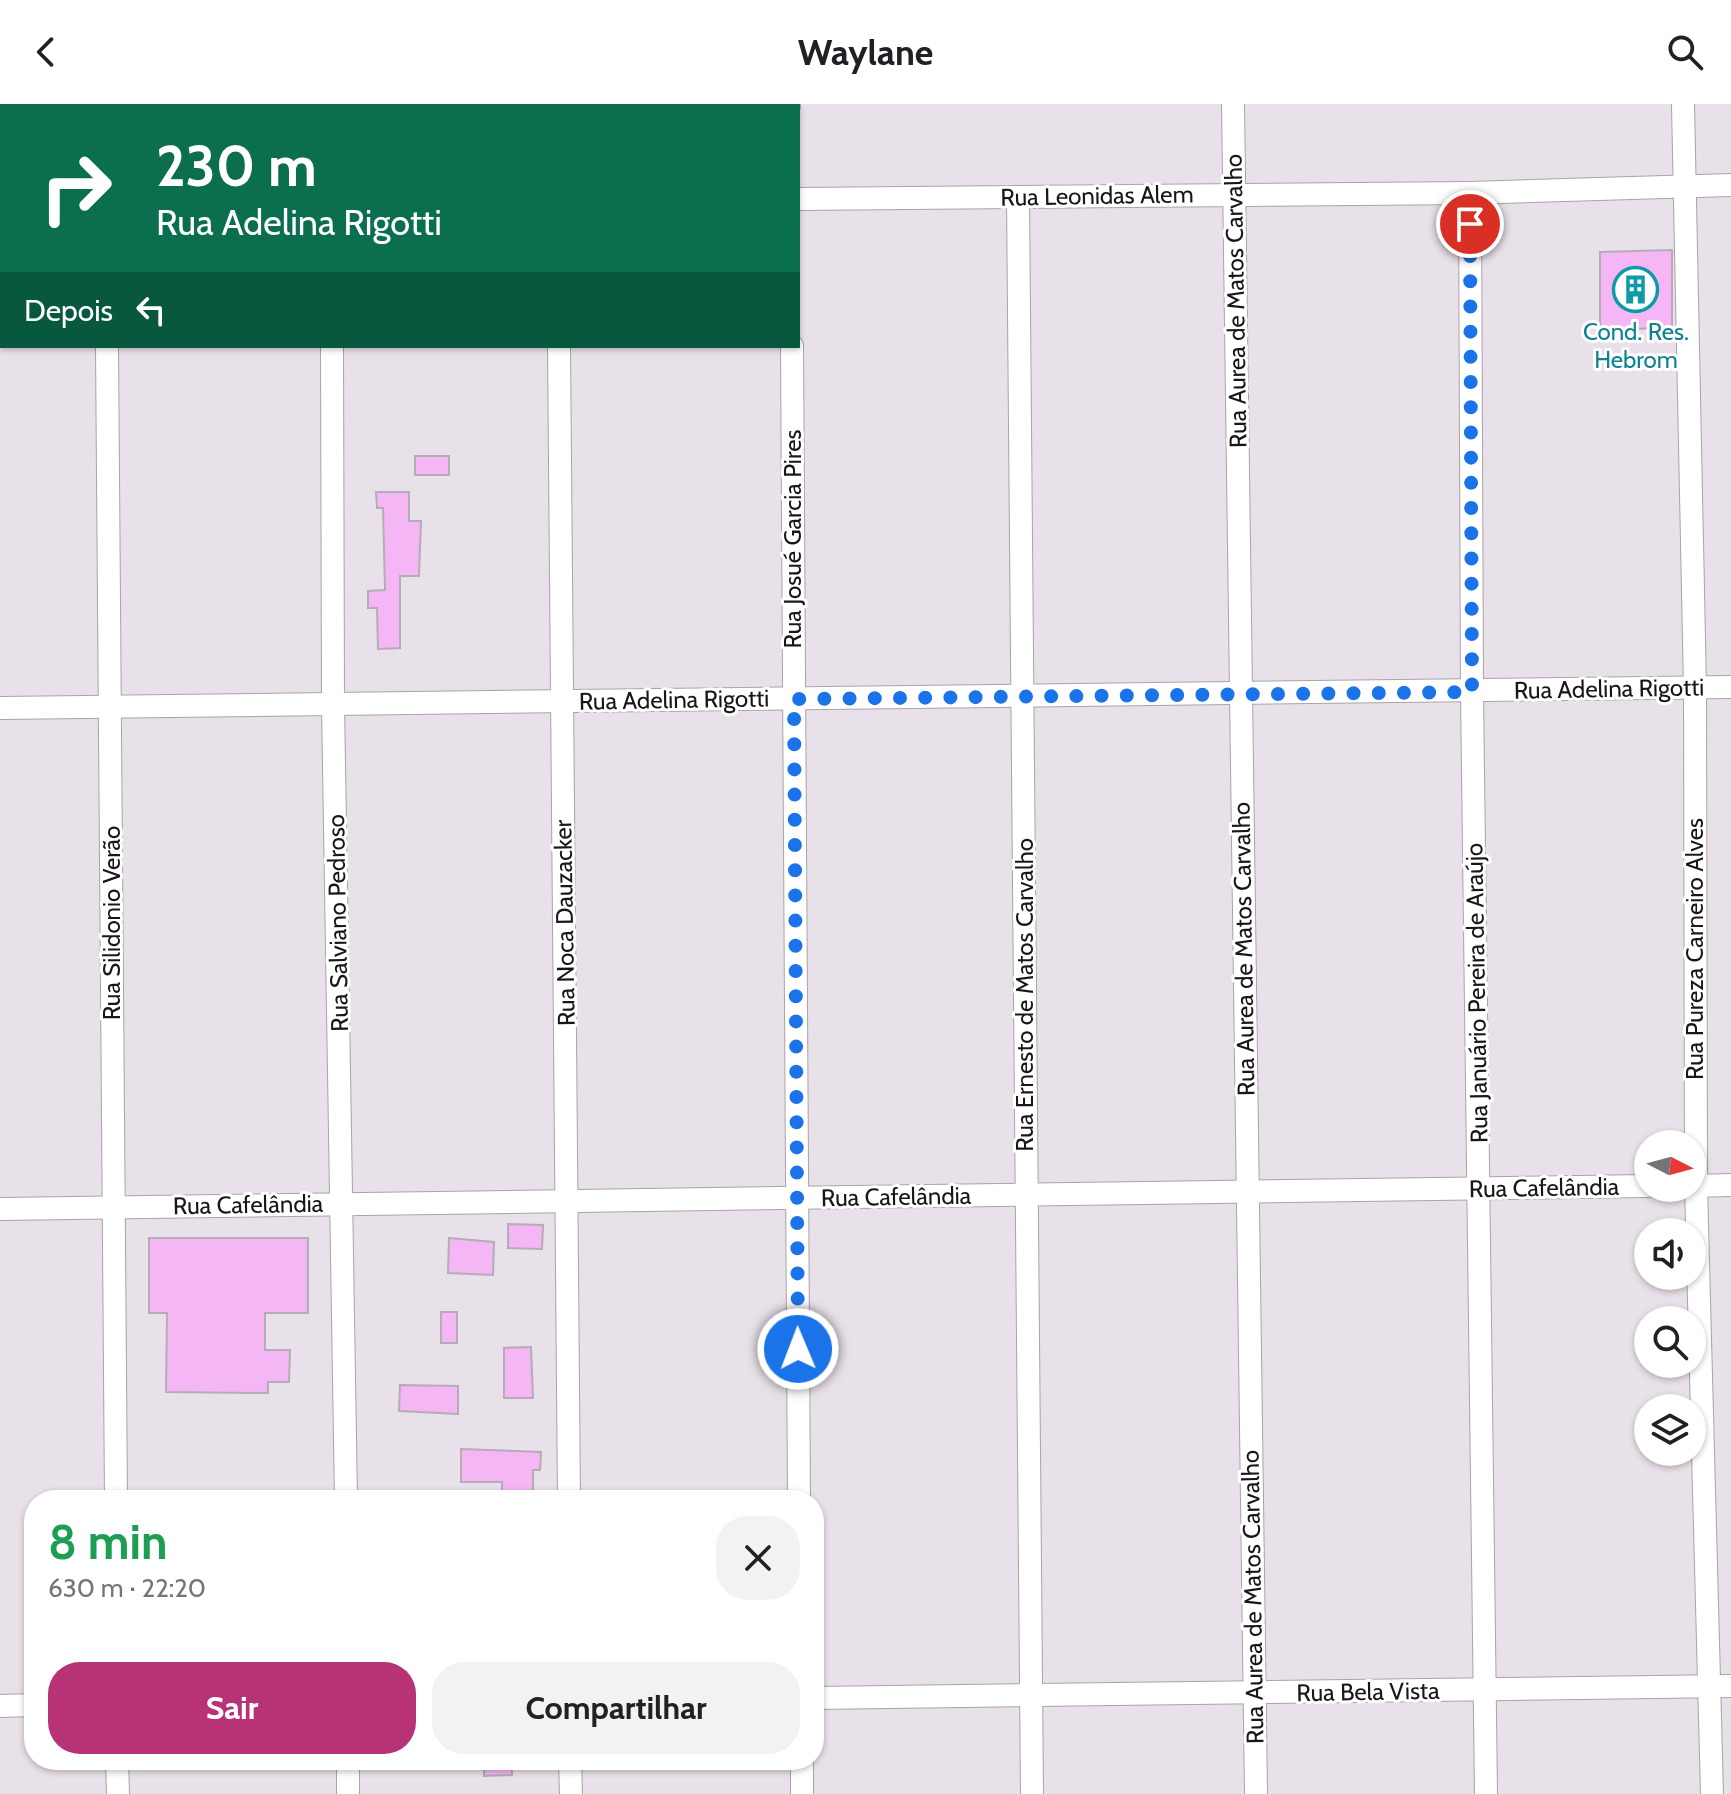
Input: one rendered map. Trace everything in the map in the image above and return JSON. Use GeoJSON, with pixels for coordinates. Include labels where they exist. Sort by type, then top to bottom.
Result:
{"type":"FeatureCollection","features":[{"type":"Feature","properties":{"kind":"street","name":"Rua Aurea de Matos Carvalho"},"geometry":{"type":"LineString","coordinates":[[1233,104],[1256,1794]]}},
{"type":"Feature","properties":{"kind":"street","name":"Rua Pureza Carneiro Alves"},"geometry":{"type":"LineString","coordinates":[[1683,104],[1695,688],[1694,1130]]}},
{"type":"Feature","properties":{"kind":"street","name":"Rua Leonidas Alem"},"geometry":{"type":"LineString","coordinates":[[800,199],[1470,193],[1731,185]]}},
{"type":"Feature","properties":{"kind":"street","name":"Rua Januário Pereira de Araújo"},"geometry":{"type":"LineString","coordinates":[[1470,193],[1472,692],[1486,1794]]}},
{"type":"Feature","properties":{"kind":"street","name":"Rua Ernesto de Matos Carvalho"},"geometry":{"type":"LineString","coordinates":[[1018,197],[1032,1794]]}},
{"type":"Feature","properties":{"kind":"street","name":"Rua Silidonio Verão"},"geometry":{"type":"LineString","coordinates":[[107,348],[116,1490]]}},
{"type":"Feature","properties":{"kind":"street","name":"Rua Salviano Pedroso"},"geometry":{"type":"LineString","coordinates":[[332,348],[333,704],[346,1490]]}},
{"type":"Feature","properties":{"kind":"street","name":"Rua Noca Dauzacker"},"geometry":{"type":"LineString","coordinates":[[559,348],[569,1490]]}},
{"type":"Feature","properties":{"kind":"street","name":"Rua Josué Garcia Pires"},"geometry":{"type":"LineString","coordinates":[[792,348],[799,1490]]}},
{"type":"Feature","properties":{"kind":"street","name":"Rua Adelina Rigotti"},"geometry":{"type":"LineString","coordinates":[[0,708],[1731,687]]}},
{"type":"Feature","properties":{"kind":"street"},"geometry":{"type":"LineString","coordinates":[[1706,1186],[1731,1185]]}},
{"type":"Feature","properties":{"kind":"street","name":"Rua Cafelândia"},"geometry":{"type":"LineString","coordinates":[[0,1209],[1634,1186]]}},
{"type":"Feature","properties":{"kind":"street","name":"Rua Pureza Carneiro Alves"},"geometry":{"type":"LineString","coordinates":[[1695,1202],[1720,1687],[1712,1794]]}},
{"type":"Feature","properties":{"kind":"street","name":"Rua Bela Vista"},"geometry":{"type":"LineString","coordinates":[[824,1698],[1720,1687]]}},
{"type":"Feature","properties":{"kind":"street"},"geometry":{"type":"LineString","coordinates":[[0,1706],[24,1705]]}},
{"type":"Feature","properties":{"kind":"street"},"geometry":{"type":"LineString","coordinates":[[117,1770],[118,1794]]}},
{"type":"Feature","properties":{"kind":"street"},"geometry":{"type":"LineString","coordinates":[[348,1770],[348,1794]]}},
{"type":"Feature","properties":{"kind":"street"},"geometry":{"type":"LineString","coordinates":[[570,1770],[571,1794]]}},
{"type":"Feature","properties":{"kind":"street"},"geometry":{"type":"LineString","coordinates":[[802,1770],[802,1794]]}},
{"type":"Feature","properties":{"kind":"building","name":"Cond. Res. Hebrom"},"geometry":{"type":"Polygon","coordinates":[[[1672,250],[1672,327],[1600,331],[1600,252],[1672,250]]]}},
{"type":"Feature","properties":{"kind":"building"},"geometry":{"type":"Polygon","coordinates":[[[415,456],[449,456],[449,475],[415,475],[415,456]]]}},
{"type":"Feature","properties":{"kind":"building"},"geometry":{"type":"Polygon","coordinates":[[[376,492],[409,492],[409,521],[421,521],[419,576],[400,576],[400,648],[378,649],[377,608],[368,608],[368,591],[385,590],[383,508],[377,508],[376,492]]]}},
{"type":"Feature","properties":{"kind":"building"},"geometry":{"type":"Polygon","coordinates":[[[508,1224],[543,1225],[542,1249],[508,1248],[508,1224]]]}},
{"type":"Feature","properties":{"kind":"building"},"geometry":{"type":"Polygon","coordinates":[[[149,1238],[308,1238],[308,1313],[265,1313],[265,1350],[290,1350],[289,1382],[268,1382],[268,1393],[166,1392],[167,1313],[149,1313],[149,1238]]]}},
{"type":"Feature","properties":{"kind":"building"},"geometry":{"type":"Polygon","coordinates":[[[449,1238],[494,1242],[493,1275],[448,1273],[449,1238]]]}},
{"type":"Feature","properties":{"kind":"building"},"geometry":{"type":"Polygon","coordinates":[[[441,1312],[457,1312],[457,1343],[441,1343],[441,1312]]]}},
{"type":"Feature","properties":{"kind":"building"},"geometry":{"type":"Polygon","coordinates":[[[531,1347],[533,1398],[504,1398],[504,1348],[531,1347]]]}},
{"type":"Feature","properties":{"kind":"building"},"geometry":{"type":"Polygon","coordinates":[[[400,1385],[458,1386],[458,1414],[399,1411],[400,1385]]]}},
{"type":"Feature","properties":{"kind":"building"},"geometry":{"type":"Polygon","coordinates":[[[461,1449],[541,1452],[540,1470],[533,1470],[533,1490],[502,1490],[502,1482],[461,1482],[461,1449]]]}},
{"type":"Feature","properties":{"kind":"building"},"geometry":{"type":"Polygon","coordinates":[[[484,1770],[512,1770],[512,1775],[484,1776],[484,1770]]]}},
{"type":"Feature","properties":{"kind":"place","name":"Cond. Res. Hebrom"},"geometry":{"type":"Point","coordinates":[1636,290]}},
{"type":"Feature","properties":{"kind":"route"},"geometry":{"type":"LineString","coordinates":[[798,1349],[794,699],[1472,692],[1470,224]]}}]}
